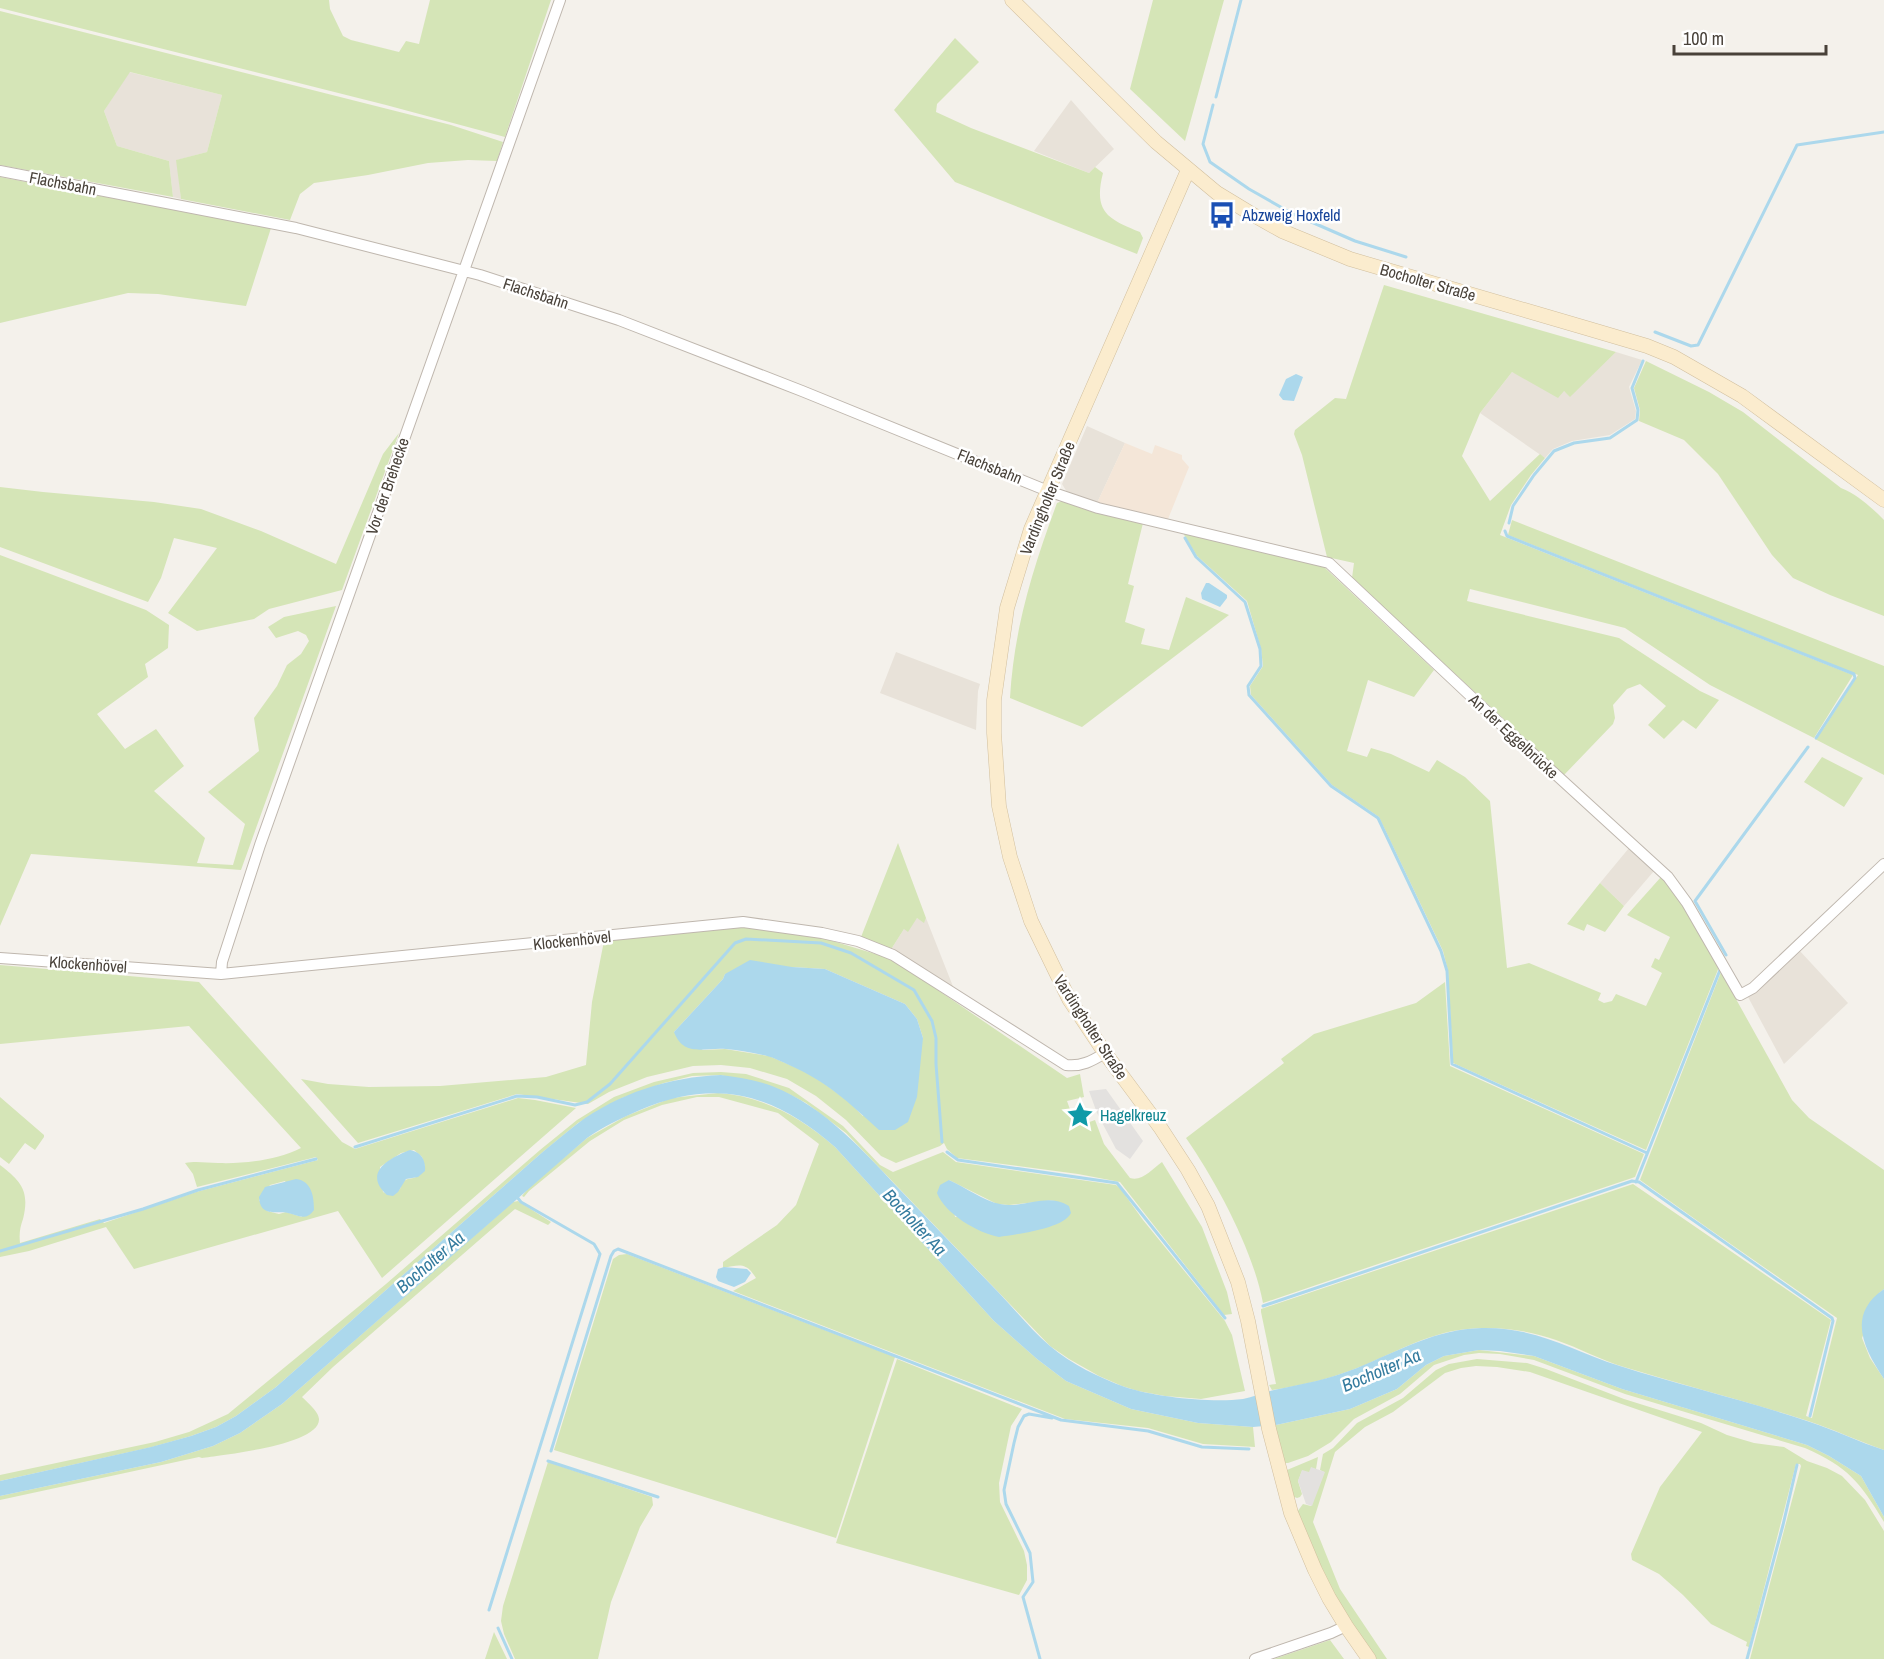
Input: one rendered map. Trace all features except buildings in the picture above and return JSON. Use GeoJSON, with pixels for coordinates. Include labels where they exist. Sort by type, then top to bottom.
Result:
{"type":"FeatureCollection","features":[{"type":"Feature","properties":{"kind":"street","name":"Vor der Brehecke"},"geometry":{"type":"LineString","coordinates":[[221,974],[222,962],[260,845],[560,0]]}},
{"type":"Feature","properties":{"kind":"street","name":"Bocholter Straße"},"geometry":{"type":"LineString","coordinates":[[1012,0],[1115,104],[1188,170],[1231,202],[1282,231],[1350,259],[1647,346],[1674,357],[1742,396],[1884,500]]}},
{"type":"Feature","properties":{"kind":"street","name":"Vardingholter Straße"},"geometry":{"type":"LineString","coordinates":[[1188,170],[1032,529],[1007,608],[994,700],[999,806],[1010,857],[1031,921],[1069,999],[1105,1053],[1160,1127],[1208,1206],[1238,1282],[1269,1429],[1290,1508],[1320,1579],[1346,1626],[1369,1659]]}},
{"type":"Feature","properties":{"kind":"street","name":"Flachsbahn"},"geometry":{"type":"LineString","coordinates":[[0,171],[296,228],[463,271],[619,320],[802,391],[1048,491]]}},
{"type":"Feature","properties":{"kind":"street","name":"An der Eggelbrücke"},"geometry":{"type":"LineString","coordinates":[[1048,491],[1098,508],[1329,562],[1495,719],[1668,877],[1687,903],[1740,996],[1753,988],[1884,864]]}},
{"type":"Feature","properties":{"kind":"street","name":"Klockenhövel"},"geometry":{"type":"LineString","coordinates":[[0,958],[221,974],[743,922],[858,941],[893,956],[1066,1065],[1085,1064],[1105,1053]]}},
{"type":"Feature","properties":{"kind":"street"},"geometry":{"type":"LineString","coordinates":[[1255,1659],[1331,1634],[1346,1626]]}},
{"type":"Feature","properties":{"kind":"shaded area"},"geometry":{"type":"Polygon","coordinates":[[[129,72],[222,95],[207,152],[177,160],[181,199],[173,197],[169,161],[117,146],[104,111],[129,72]]]}},
{"type":"Feature","properties":{"kind":"shaded area"},"geometry":{"type":"Polygon","coordinates":[[[1071,100],[1114,149],[1089,173],[1034,151],[1071,100]]]}},
{"type":"Feature","properties":{"kind":"shaded area"},"geometry":{"type":"Polygon","coordinates":[[[1616,352],[1642,360],[1629,387],[1636,411],[1635,419],[1610,435],[1572,441],[1553,449],[1545,458],[1480,413],[1512,372],[1564,391],[1570,396],[1616,352]]]}},
{"type":"Feature","properties":{"kind":"shaded area"},"geometry":{"type":"Polygon","coordinates":[[[1087,426],[1125,443],[1097,503],[1067,492],[1062,484],[1087,426]]]}},
{"type":"Feature","properties":{"kind":"shaded area"},"geometry":{"type":"Polygon","coordinates":[[[1125,443],[1152,454],[1155,445],[1182,455],[1182,459],[1189,467],[1168,519],[1097,503],[1125,443]]]}},
{"type":"Feature","properties":{"kind":"shaded area"},"geometry":{"type":"Polygon","coordinates":[[[896,652],[980,684],[976,730],[880,693],[896,652]]]}},
{"type":"Feature","properties":{"kind":"shaded area"},"geometry":{"type":"Polygon","coordinates":[[[1629,848],[1654,871],[1624,906],[1600,883],[1629,848]]]}},
{"type":"Feature","properties":{"kind":"shaded area"},"geometry":{"type":"Polygon","coordinates":[[[917,918],[924,922],[926,918],[954,989],[890,951],[904,929],[917,918]]]}},
{"type":"Feature","properties":{"kind":"shaded area"},"geometry":{"type":"Polygon","coordinates":[[[1799,950],[1848,1003],[1784,1064],[1748,997],[1799,950]]]}},
{"type":"Feature","properties":{"kind":"shaded area"},"geometry":{"type":"Polygon","coordinates":[[[1106,1089],[1143,1141],[1130,1159],[1116,1149],[1097,1113],[1089,1091],[1106,1089]]]}},
{"type":"Feature","properties":{"kind":"shaded area"},"geometry":{"type":"Polygon","coordinates":[[[1311,1467],[1325,1472],[1312,1506],[1306,1504],[1298,1481],[1302,1470],[1309,1472],[1311,1467]]]}},
{"type":"Feature","properties":{"kind":"green space"},"geometry":{"type":"Polygon","coordinates":[[[0,0],[329,0],[330,9],[343,36],[399,52],[406,41],[419,44],[430,0],[551,0],[505,137],[0,8],[0,0]]]}},
{"type":"Feature","properties":{"kind":"green space"},"geometry":{"type":"Polygon","coordinates":[[[1153,0],[1224,0],[1185,141],[1130,89],[1153,0]]]}},
{"type":"Feature","properties":{"kind":"green space"},"geometry":{"type":"Polygon","coordinates":[[[0,11],[451,125],[503,142],[497,161],[468,160],[428,163],[314,183],[300,194],[290,220],[181,199],[176,160],[207,152],[222,95],[130,72],[104,111],[117,146],[169,161],[173,197],[0,165],[0,11]]]}},
{"type":"Feature","properties":{"kind":"green space"},"geometry":{"type":"Polygon","coordinates":[[[955,38],[979,62],[937,104],[936,112],[971,128],[1089,173],[1095,167],[1103,173],[1100,197],[1106,212],[1119,223],[1140,232],[1143,238],[1137,254],[955,182],[894,110],[955,38]]]}},
{"type":"Feature","properties":{"kind":"green space"},"geometry":{"type":"Polygon","coordinates":[[[0,177],[271,228],[246,306],[158,294],[128,293],[0,323],[0,177]]]}},
{"type":"Feature","properties":{"kind":"green space"},"geometry":{"type":"Polygon","coordinates":[[[1384,285],[1616,352],[1570,397],[1564,391],[1558,398],[1512,372],[1480,413],[1462,456],[1490,501],[1540,454],[1545,458],[1511,505],[1500,535],[1853,675],[1814,738],[1710,685],[1625,628],[1470,589],[1467,601],[1619,638],[1700,691],[1719,700],[1696,729],[1683,720],[1664,739],[1648,725],[1666,706],[1640,684],[1627,689],[1613,705],[1615,718],[1613,724],[1564,775],[1352,578],[1354,563],[1327,557],[1302,455],[1294,434],[1295,430],[1335,398],[1346,399],[1384,285]]]}},
{"type":"Feature","properties":{"kind":"green space"},"geometry":{"type":"Polygon","coordinates":[[[1646,361],[1709,392],[1743,412],[1841,488],[1864,502],[1884,520],[1884,616],[1793,578],[1772,555],[1718,474],[1684,440],[1639,421],[1640,410],[1634,388],[1646,361]]]}},
{"type":"Feature","properties":{"kind":"green space"},"geometry":{"type":"Polygon","coordinates":[[[399,433],[342,590],[269,609],[254,619],[197,631],[168,613],[217,548],[174,538],[161,578],[148,602],[0,547],[0,487],[154,502],[201,509],[261,531],[336,564],[383,454],[399,433]]]}},
{"type":"Feature","properties":{"kind":"green space"},"geometry":{"type":"Polygon","coordinates":[[[1062,501],[1084,509],[1143,523],[1128,584],[1134,586],[1125,622],[1145,629],[1141,644],[1169,650],[1186,597],[1229,615],[1082,727],[1010,698],[1016,647],[1026,599],[1057,503],[1062,501]]]}},
{"type":"Feature","properties":{"kind":"green space"},"geometry":{"type":"Polygon","coordinates":[[[1512,520],[1884,666],[1884,775],[1815,739],[1858,675],[1508,535],[1512,520]]]}},
{"type":"Feature","properties":{"kind":"green space"},"geometry":{"type":"Polygon","coordinates":[[[1183,533],[1324,567],[1434,670],[1414,697],[1368,680],[1347,751],[1367,757],[1371,748],[1391,754],[1429,772],[1437,760],[1465,777],[1490,801],[1507,968],[1529,963],[1601,993],[1598,1000],[1604,1003],[1612,1001],[1616,994],[1646,1006],[1662,973],[1651,967],[1655,958],[1659,960],[1670,937],[1627,915],[1661,877],[1681,902],[1719,967],[1646,1150],[1453,1063],[1448,971],[1443,951],[1379,817],[1332,785],[1251,695],[1250,686],[1263,666],[1261,649],[1247,601],[1197,556],[1183,533]]]}},
{"type":"Feature","properties":{"kind":"green space"},"geometry":{"type":"Polygon","coordinates":[[[0,555],[146,610],[169,625],[168,648],[145,664],[148,677],[97,714],[125,749],[156,729],[184,766],[154,791],[205,838],[197,863],[233,865],[245,824],[208,792],[259,751],[254,718],[277,686],[287,665],[301,654],[309,641],[306,635],[298,631],[276,638],[268,627],[284,617],[336,606],[241,870],[31,854],[0,926],[0,555]]]}},
{"type":"Feature","properties":{"kind":"green space"},"geometry":{"type":"Polygon","coordinates":[[[1822,757],[1863,778],[1844,807],[1804,782],[1822,757]]]}},
{"type":"Feature","properties":{"kind":"green space"},"geometry":{"type":"Polygon","coordinates":[[[898,843],[926,918],[924,923],[917,918],[908,932],[904,929],[890,951],[861,937],[898,843]]]}},
{"type":"Feature","properties":{"kind":"green space"},"geometry":{"type":"Polygon","coordinates":[[[1600,883],[1624,906],[1605,932],[1587,924],[1584,931],[1567,924],[1600,883]]]}},
{"type":"Feature","properties":{"kind":"green space"},"geometry":{"type":"Polygon","coordinates":[[[746,927],[826,939],[892,959],[1067,1078],[1080,1074],[1084,1097],[1067,1101],[1072,1115],[1084,1124],[1095,1120],[1104,1144],[1130,1178],[1143,1177],[1162,1162],[1202,1227],[1227,1292],[1232,1314],[1224,1315],[1120,1182],[957,1158],[944,1143],[896,1163],[881,1156],[846,1120],[816,1096],[787,1079],[750,1068],[721,1065],[693,1066],[647,1077],[609,1092],[588,1104],[517,1094],[358,1143],[301,1079],[328,1084],[369,1087],[440,1086],[546,1077],[586,1065],[592,1002],[604,941],[746,927]],[[792,967],[725,974],[674,1032],[703,1050],[725,1049],[769,1056],[804,1071],[848,1101],[863,1116],[923,1038],[917,1019],[905,1004],[825,969],[792,967]]]}},
{"type":"Feature","properties":{"kind":"green space"},"geometry":{"type":"Polygon","coordinates":[[[0,965],[199,982],[342,1142],[355,1149],[518,1098],[576,1108],[382,1278],[338,1211],[134,1269],[106,1227],[29,1251],[0,1257],[0,1165],[18,1182],[24,1194],[25,1209],[20,1243],[100,1219],[104,1223],[196,1192],[318,1160],[316,1157],[197,1187],[193,1174],[185,1163],[250,1162],[282,1156],[301,1148],[189,1026],[0,1044],[0,965]],[[414,1150],[401,1153],[380,1167],[383,1192],[389,1195],[400,1189],[404,1181],[421,1173],[425,1167],[422,1157],[414,1150]],[[285,1181],[270,1185],[259,1200],[267,1211],[279,1214],[286,1212],[302,1217],[285,1181]]]}},
{"type":"Feature","properties":{"kind":"green space"},"geometry":{"type":"Polygon","coordinates":[[[1721,972],[1792,1100],[1809,1118],[1884,1170],[1884,1289],[1879,1293],[1862,1338],[1870,1358],[1884,1379],[1884,1450],[1808,1421],[1624,1367],[1565,1343],[1523,1331],[1478,1328],[1452,1331],[1422,1340],[1342,1374],[1272,1390],[1269,1385],[1276,1384],[1261,1309],[1633,1184],[1831,1320],[1806,1416],[1812,1418],[1837,1318],[1640,1180],[1721,972]]]}},
{"type":"Feature","properties":{"kind":"green space"},"geometry":{"type":"Polygon","coordinates":[[[1445,982],[1450,1066],[1644,1154],[1635,1177],[1263,1303],[1242,1239],[1210,1175],[1186,1138],[1284,1063],[1281,1059],[1314,1034],[1416,1003],[1445,982]]]}},
{"type":"Feature","properties":{"kind":"green space"},"geometry":{"type":"Polygon","coordinates":[[[693,1073],[746,1074],[789,1088],[843,1126],[880,1165],[893,1172],[943,1152],[956,1162],[1116,1185],[1225,1321],[1232,1335],[1245,1391],[1201,1399],[1165,1396],[1122,1386],[1069,1359],[1050,1346],[846,1133],[806,1103],[789,1094],[721,1075],[692,1076],[622,1098],[578,1123],[276,1387],[236,1416],[216,1427],[152,1447],[0,1481],[0,1475],[155,1442],[189,1432],[228,1414],[386,1284],[577,1120],[614,1097],[654,1082],[693,1073]],[[949,1180],[955,1217],[1055,1200],[1009,1205],[997,1204],[949,1180]]]}},
{"type":"Feature","properties":{"kind":"green space"},"geometry":{"type":"Polygon","coordinates":[[[718,1093],[751,1099],[781,1110],[822,1136],[835,1147],[994,1321],[1066,1381],[1131,1409],[1198,1423],[1253,1427],[1255,1447],[1203,1444],[1148,1428],[1065,1419],[733,1291],[756,1278],[746,1267],[723,1268],[723,1262],[777,1225],[796,1205],[819,1144],[778,1113],[719,1097],[697,1097],[662,1105],[624,1120],[590,1141],[524,1197],[522,1196],[528,1188],[587,1138],[626,1116],[671,1098],[718,1093]]]}},
{"type":"Feature","properties":{"kind":"green space"},"geometry":{"type":"Polygon","coordinates":[[[0,1097],[44,1135],[35,1150],[25,1143],[9,1164],[0,1157],[0,1097]]]}},
{"type":"Feature","properties":{"kind":"green space"},"geometry":{"type":"Polygon","coordinates":[[[518,1201],[551,1222],[548,1225],[515,1209],[333,1367],[302,1397],[315,1410],[319,1419],[315,1428],[304,1436],[268,1447],[199,1457],[0,1500],[0,1496],[161,1462],[213,1446],[240,1433],[282,1404],[513,1202],[518,1201]]]}},
{"type":"Feature","properties":{"kind":"green space"},"geometry":{"type":"Polygon","coordinates":[[[627,1254],[895,1357],[836,1538],[554,1450],[613,1259],[627,1254]]]}},
{"type":"Feature","properties":{"kind":"green space"},"geometry":{"type":"Polygon","coordinates":[[[1479,1350],[1534,1356],[1622,1389],[1807,1445],[1861,1476],[1884,1517],[1884,1522],[1868,1496],[1852,1477],[1832,1462],[1805,1448],[1625,1394],[1534,1360],[1500,1354],[1464,1355],[1434,1365],[1400,1394],[1354,1419],[1331,1442],[1308,1456],[1284,1463],[1276,1434],[1276,1425],[1350,1409],[1397,1389],[1426,1365],[1444,1356],[1479,1350]]]}},
{"type":"Feature","properties":{"kind":"green space"},"geometry":{"type":"Polygon","coordinates":[[[897,1359],[1022,1409],[1011,1426],[999,1483],[1000,1502],[1024,1551],[1027,1565],[1027,1580],[1019,1595],[836,1543],[897,1359]]]}},
{"type":"Feature","properties":{"kind":"green space"},"geometry":{"type":"Polygon","coordinates":[[[1477,1359],[1527,1363],[1546,1369],[1624,1399],[1701,1423],[1727,1435],[1754,1443],[1784,1447],[1807,1461],[1842,1476],[1865,1500],[1884,1531],[1884,1659],[1750,1659],[1800,1464],[1796,1464],[1749,1647],[1746,1646],[1747,1642],[1711,1624],[1659,1574],[1632,1560],[1631,1554],[1660,1487],[1702,1432],[1530,1372],[1476,1366],[1445,1373],[1393,1412],[1365,1427],[1335,1452],[1313,1522],[1340,1589],[1387,1659],[1375,1659],[1358,1636],[1323,1576],[1297,1512],[1303,1504],[1311,1506],[1324,1472],[1320,1470],[1323,1454],[1333,1448],[1357,1423],[1403,1398],[1436,1370],[1449,1364],[1477,1359]]]}},
{"type":"Feature","properties":{"kind":"green space"},"geometry":{"type":"Polygon","coordinates":[[[1318,1457],[1316,1469],[1309,1473],[1302,1471],[1298,1481],[1302,1494],[1300,1497],[1292,1496],[1287,1470],[1318,1457]]]}},
{"type":"Feature","properties":{"kind":"green space"},"geometry":{"type":"Polygon","coordinates":[[[548,1462],[652,1497],[653,1505],[640,1527],[611,1602],[598,1659],[515,1659],[504,1634],[501,1621],[503,1606],[548,1462]]]}},
{"type":"Feature","properties":{"kind":"green space"},"geometry":{"type":"Polygon","coordinates":[[[494,1632],[507,1659],[485,1659],[494,1632]]]}},
{"type":"Feature","properties":{"kind":"green space"},"geometry":{"type":"Polygon","coordinates":[[[1330,1640],[1344,1659],[1274,1659],[1330,1640]]]}},
{"type":"Feature","properties":{"kind":"water"},"geometry":{"type":"Polygon","coordinates":[[[1296,374],[1303,377],[1294,401],[1283,400],[1279,395],[1286,379],[1296,374]]]}},
{"type":"Feature","properties":{"kind":"water"},"geometry":{"type":"Polygon","coordinates":[[[1206,583],[1227,595],[1220,607],[1202,599],[1201,593],[1206,583]]]}},
{"type":"Feature","properties":{"kind":"water"},"geometry":{"type":"Polygon","coordinates":[[[750,960],[792,967],[825,969],[905,1004],[917,1019],[923,1038],[917,1097],[908,1122],[895,1130],[879,1130],[826,1086],[778,1060],[736,1050],[696,1050],[683,1045],[678,1040],[674,1032],[725,974],[750,960]]]}},
{"type":"Feature","properties":{"kind":"water","name":"Bocholter Aa"},"geometry":{"type":"Polygon","coordinates":[[[721,1075],[760,1082],[792,1095],[844,1132],[1043,1340],[1076,1365],[1125,1387],[1152,1394],[1183,1398],[1243,1399],[1337,1375],[1449,1332],[1482,1328],[1520,1331],[1537,1335],[1620,1366],[1810,1422],[1884,1450],[1884,1517],[1861,1476],[1807,1445],[1622,1389],[1534,1356],[1500,1351],[1479,1350],[1444,1356],[1426,1365],[1397,1389],[1350,1409],[1276,1425],[1253,1427],[1198,1423],[1131,1409],[1066,1381],[1037,1359],[994,1321],[835,1147],[812,1129],[766,1103],[743,1096],[719,1093],[668,1100],[627,1116],[587,1138],[282,1404],[240,1433],[213,1446],[161,1462],[0,1496],[0,1481],[191,1436],[216,1427],[236,1416],[276,1387],[577,1124],[627,1095],[682,1079],[721,1075]]]}},
{"type":"Feature","properties":{"kind":"water"},"geometry":{"type":"Polygon","coordinates":[[[410,1150],[422,1157],[425,1171],[418,1177],[406,1179],[393,1196],[387,1195],[380,1187],[377,1179],[378,1173],[387,1162],[410,1150]]]}},
{"type":"Feature","properties":{"kind":"water"},"geometry":{"type":"Polygon","coordinates":[[[296,1179],[306,1183],[311,1190],[314,1210],[308,1216],[270,1212],[262,1208],[259,1197],[265,1187],[296,1179]]]}},
{"type":"Feature","properties":{"kind":"water"},"geometry":{"type":"Polygon","coordinates":[[[949,1180],[1000,1204],[1052,1200],[1069,1206],[1071,1213],[1059,1223],[1039,1230],[999,1237],[991,1235],[963,1221],[941,1201],[937,1193],[940,1185],[949,1180]]]}},
{"type":"Feature","properties":{"kind":"water"},"geometry":{"type":"Polygon","coordinates":[[[724,1267],[747,1269],[751,1273],[745,1282],[734,1287],[718,1281],[716,1277],[718,1269],[724,1267]]]}},
{"type":"Feature","properties":{"kind":"water"},"geometry":{"type":"Polygon","coordinates":[[[1884,1289],[1884,1379],[1865,1344],[1862,1321],[1865,1310],[1872,1299],[1884,1289]]]}},
{"type":"Feature","properties":{"kind":"waterway"},"geometry":{"type":"LineString","coordinates":[[1216,97],[1241,0]]}},
{"type":"Feature","properties":{"kind":"waterway"},"geometry":{"type":"LineString","coordinates":[[1213,105],[1203,144],[1210,162],[1249,189],[1293,214],[1355,241],[1406,257]]}},
{"type":"Feature","properties":{"kind":"waterway"},"geometry":{"type":"LineString","coordinates":[[1655,332],[1691,346],[1698,345],[1797,145],[1884,132]]}},
{"type":"Feature","properties":{"kind":"waterway"},"geometry":{"type":"LineString","coordinates":[[1509,523],[1513,506],[1554,451],[1574,443],[1610,438],[1637,420],[1638,410],[1632,388],[1643,361]]}},
{"type":"Feature","properties":{"kind":"waterway"},"geometry":{"type":"LineString","coordinates":[[1505,531],[1507,536],[1854,674],[1855,678],[1816,738]]}},
{"type":"Feature","properties":{"kind":"waterway"},"geometry":{"type":"LineString","coordinates":[[1185,538],[1196,557],[1245,602],[1260,649],[1261,666],[1248,686],[1249,695],[1331,786],[1378,818],[1441,951],[1447,971],[1452,1064],[1647,1153]]}},
{"type":"Feature","properties":{"kind":"waterway"},"geometry":{"type":"LineString","coordinates":[[1726,955],[1695,901],[1808,747]]}},
{"type":"Feature","properties":{"kind":"waterway"},"geometry":{"type":"LineString","coordinates":[[355,1147],[517,1096],[537,1097],[575,1105],[587,1102],[610,1084],[735,943],[746,939],[821,943],[851,953],[914,990],[932,1021],[936,1038],[942,1142]]}},
{"type":"Feature","properties":{"kind":"waterway"},"geometry":{"type":"LineString","coordinates":[[1636,1182],[1720,970]]}},
{"type":"Feature","properties":{"kind":"waterway"},"geometry":{"type":"LineString","coordinates":[[947,1152],[958,1160],[1117,1183],[1225,1318]]}},
{"type":"Feature","properties":{"kind":"waterway"},"geometry":{"type":"LineString","coordinates":[[0,1251],[143,1209],[198,1190],[316,1159]]}},
{"type":"Feature","properties":{"kind":"waterway"},"geometry":{"type":"LineString","coordinates":[[1263,1306],[1632,1181],[1639,1182],[1832,1318],[1810,1416]]}},
{"type":"Feature","properties":{"kind":"waterway"},"geometry":{"type":"LineString","coordinates":[[489,1610],[600,1254],[594,1244],[521,1202],[517,1197]]}},
{"type":"Feature","properties":{"kind":"waterway"},"geometry":{"type":"LineString","coordinates":[[551,1451],[611,1256],[618,1249],[1061,1420],[1148,1431],[1202,1447],[1249,1449]]}},
{"type":"Feature","properties":{"kind":"waterway"},"geometry":{"type":"LineString","coordinates":[[1040,1659],[1023,1597],[1033,1582],[1030,1553],[1006,1504],[1004,1490],[1018,1427],[1024,1416],[1029,1414],[1052,1418]]}},
{"type":"Feature","properties":{"kind":"waterway"},"geometry":{"type":"LineString","coordinates":[[548,1461],[658,1497]]}},
{"type":"Feature","properties":{"kind":"waterway"},"geometry":{"type":"LineString","coordinates":[[1747,1659],[1797,1465]]}},
{"type":"Feature","properties":{"kind":"waterway"},"geometry":{"type":"LineString","coordinates":[[498,1628],[512,1659]]}},
{"type":"Feature","properties":{"kind":"place","name":"Abzweig Hoxfeld"},"geometry":{"type":"Point","coordinates":[1222,215]}},
{"type":"Feature","properties":{"kind":"place","name":"Hagelkreuz"},"geometry":{"type":"Point","coordinates":[1080,1115]}}]}
